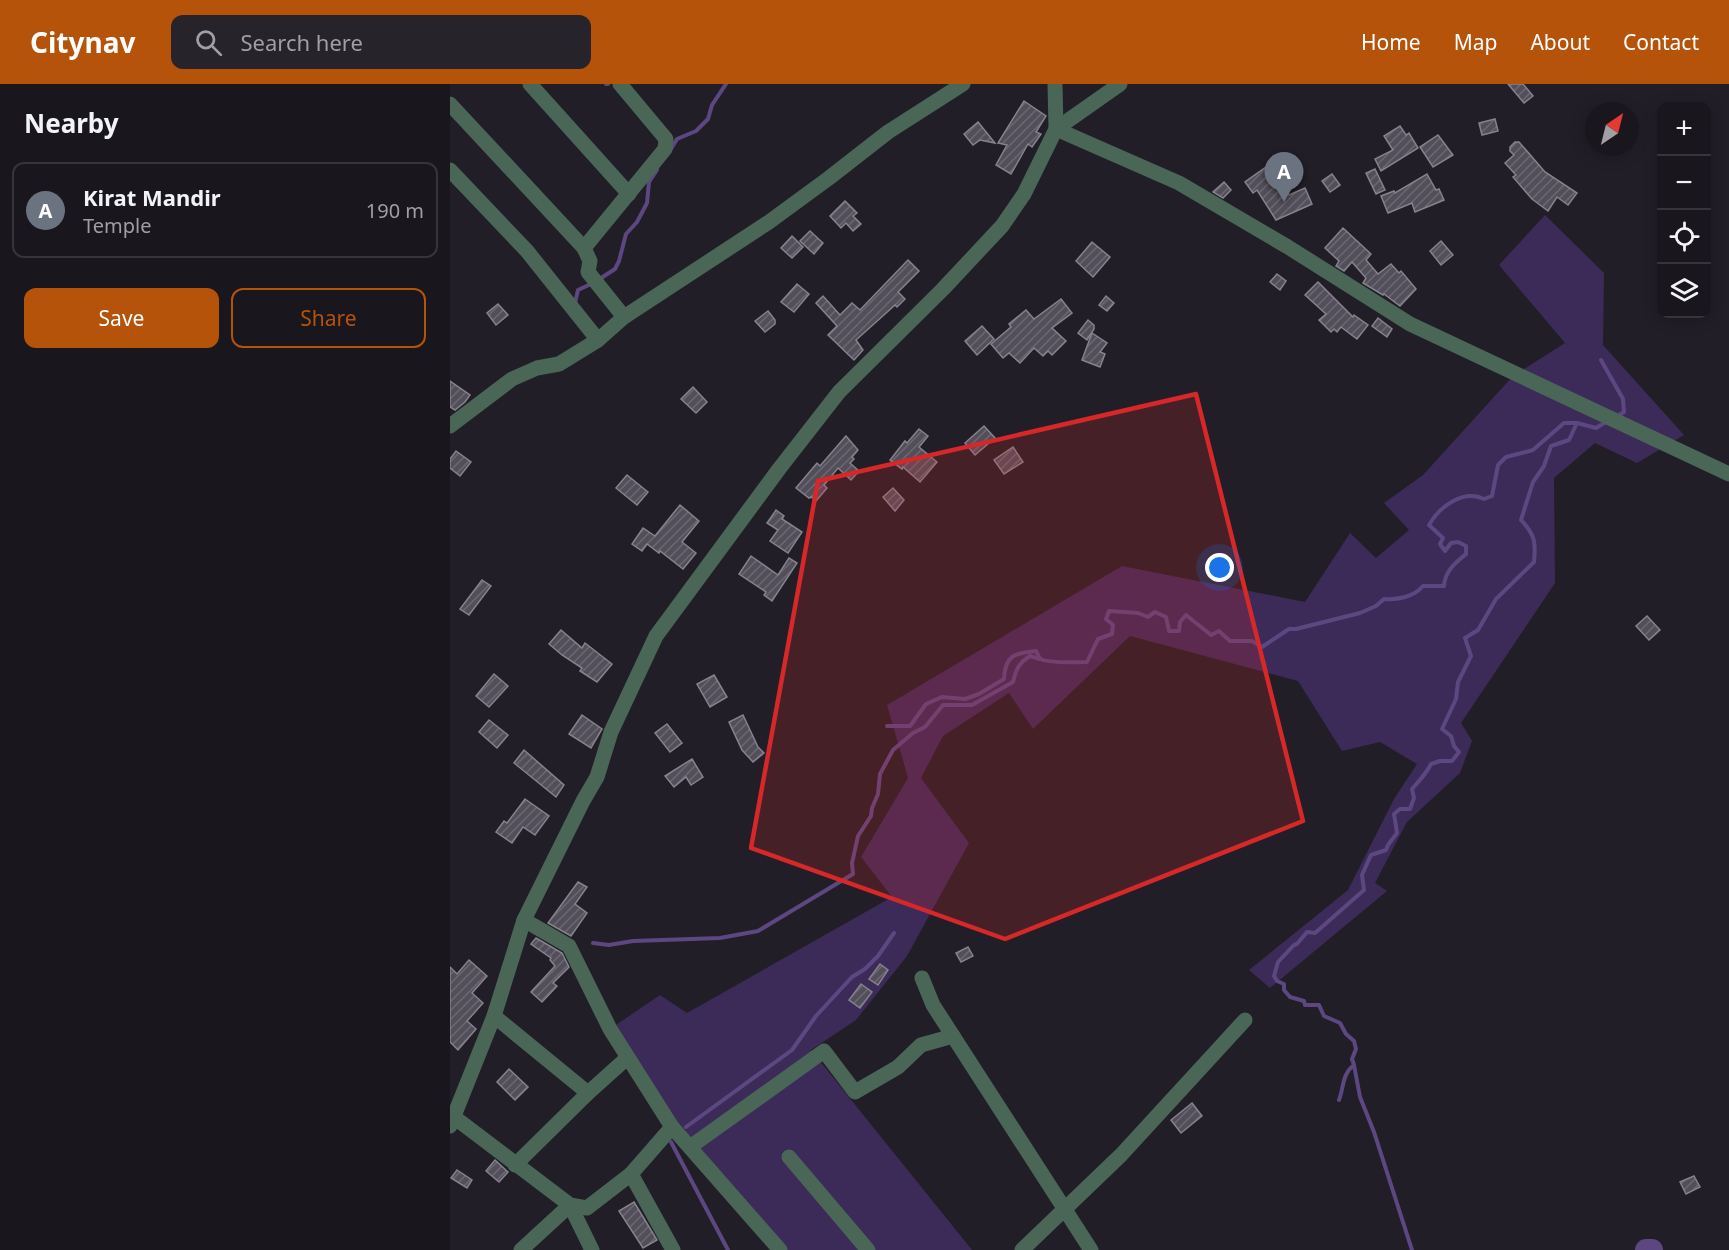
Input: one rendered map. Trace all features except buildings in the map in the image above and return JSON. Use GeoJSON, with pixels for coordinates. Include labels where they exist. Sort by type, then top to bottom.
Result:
{"type":"FeatureCollection","features":[{"type":"Feature","properties":{"kind":"street"},"geometry":{"type":"LineString","coordinates":[[530,84],[629,194]]}},
{"type":"Feature","properties":{"kind":"street"},"geometry":{"type":"LineString","coordinates":[[584,248],[664,149],[666,139],[620,84]]}},
{"type":"Feature","properties":{"kind":"street"},"geometry":{"type":"LineString","coordinates":[[450,426],[512,379],[537,369],[559,364],[598,340],[624,317],[769,222],[888,132],[963,84]]}},
{"type":"Feature","properties":{"kind":"street"},"geometry":{"type":"LineString","coordinates":[[672,1127],[631,1174],[587,1208],[570,1205],[452,1122],[494,1016],[524,920],[597,777],[611,732],[656,636],[779,469],[839,392],[943,289],[1002,226],[1024,194],[1056,129],[1055,84]]}},
{"type":"Feature","properties":{"kind":"street"},"geometry":{"type":"LineString","coordinates":[[1056,129],[1120,84]]}},
{"type":"Feature","properties":{"kind":"street"},"geometry":{"type":"LineString","coordinates":[[450,104],[584,248],[590,261],[588,272],[624,317]]}},
{"type":"Feature","properties":{"kind":"street"},"geometry":{"type":"LineString","coordinates":[[1056,129],[1179,183],[1288,247],[1410,324],[1729,474]]}},
{"type":"Feature","properties":{"kind":"street"},"geometry":{"type":"LineString","coordinates":[[450,170],[527,251],[598,340]]}},
{"type":"Feature","properties":{"kind":"street"},"geometry":{"type":"LineString","coordinates":[[524,920],[569,946],[610,1029],[672,1127],[780,1250]]}},
{"type":"Feature","properties":{"kind":"street"},"geometry":{"type":"LineString","coordinates":[[922,978],[933,1005],[1091,1250]]}},
{"type":"Feature","properties":{"kind":"street"},"geometry":{"type":"LineString","coordinates":[[494,1016],[588,1093]]}},
{"type":"Feature","properties":{"kind":"street"},"geometry":{"type":"LineString","coordinates":[[1022,1250],[1121,1155],[1245,1020]]}},
{"type":"Feature","properties":{"kind":"street"},"geometry":{"type":"LineString","coordinates":[[690,1147],[824,1051],[855,1092],[898,1067],[921,1046],[953,1036]]}},
{"type":"Feature","properties":{"kind":"street"},"geometry":{"type":"LineString","coordinates":[[515,1165],[627,1058]]}},
{"type":"Feature","properties":{"kind":"street"},"geometry":{"type":"LineString","coordinates":[[789,1157],[867,1250]]}},
{"type":"Feature","properties":{"kind":"street"},"geometry":{"type":"LineString","coordinates":[[631,1174],[673,1250]]}},
{"type":"Feature","properties":{"kind":"street"},"geometry":{"type":"LineString","coordinates":[[521,1250],[570,1205]]}},
{"type":"Feature","properties":{"kind":"street"},"geometry":{"type":"LineString","coordinates":[[570,1205],[592,1250]]}},
{"type":"Feature","properties":{"kind":"highlighted area"},"geometry":{"type":"Polygon","coordinates":[[[1196,394],[1303,821],[1005,939],[751,848],[818,481],[1196,394]]]}},
{"type":"Feature","properties":{"kind":"shaded area"},"geometry":{"type":"Polygon","coordinates":[[[1545,215],[1604,273],[1603,345],[1684,435],[1637,463],[1595,443],[1554,478],[1555,583],[1461,723],[1472,741],[1460,773],[1407,822],[1375,883],[1387,891],[1270,988],[1249,970],[1348,890],[1394,799],[1417,764],[1380,742],[1342,751],[1298,681],[1130,636],[1033,729],[1009,693],[943,736],[921,778],[969,843],[907,956],[856,1020],[811,1050],[972,1250],[779,1250],[672,1127],[610,1029],[660,995],[687,1013],[892,897],[861,857],[908,778],[887,705],[1122,566],[1305,602],[1350,533],[1376,558],[1409,530],[1384,503],[1423,475],[1513,376],[1565,343],[1499,265],[1545,215]]]}},
{"type":"Feature","properties":{"kind":"waterway"},"geometry":{"type":"LineString","coordinates":[[671,149],[677,139],[696,131],[708,119],[712,105],[726,84]]}},
{"type":"Feature","properties":{"kind":"waterway"},"geometry":{"type":"LineString","coordinates":[[598,280],[615,269],[626,234],[637,222],[647,203],[649,182],[657,170]]}},
{"type":"Feature","properties":{"kind":"waterway"},"geometry":{"type":"LineString","coordinates":[[575,303],[578,290],[591,284]]}},
{"type":"Feature","properties":{"kind":"waterway"},"geometry":{"type":"LineString","coordinates":[[1601,360],[1623,399],[1624,412],[1616,417]]}},
{"type":"Feature","properties":{"kind":"waterway"},"geometry":{"type":"LineString","coordinates":[[887,726],[910,726],[926,704],[942,697],[965,699],[979,694],[1004,679],[1006,665],[1017,654],[1036,651],[1040,659],[1045,661],[1087,662],[1098,639],[1112,634],[1113,625],[1106,619],[1109,611],[1138,613],[1148,617],[1155,612],[1166,617],[1169,631],[1179,631],[1180,622],[1186,615],[1211,635],[1219,631],[1230,641],[1252,641],[1262,647],[1289,629],[1360,613],[1376,606],[1384,599],[1405,597],[1415,593],[1423,586],[1444,586],[1448,572],[1466,554],[1466,546],[1458,542],[1451,543],[1445,551],[1440,544],[1443,538],[1429,525],[1433,518],[1445,506],[1460,498],[1468,496],[1484,499],[1492,496],[1498,465],[1506,457],[1533,450],[1564,423],[1577,423],[1596,428],[1606,422]]}},
{"type":"Feature","properties":{"kind":"waterway"},"geometry":{"type":"LineString","coordinates":[[1339,1100],[1345,1077],[1354,1065],[1352,1059],[1356,1049],[1354,1041],[1346,1034],[1340,1023],[1324,1016],[1319,1005],[1305,1005],[1304,1001],[1290,997],[1284,990],[1284,984],[1277,981],[1274,976],[1278,962],[1307,932],[1315,933],[1364,890],[1362,875],[1371,855],[1386,850],[1397,833],[1394,814],[1400,809],[1410,809],[1414,798],[1412,789],[1431,764],[1452,761],[1459,752],[1451,736],[1442,729],[1456,699],[1458,682],[1471,656],[1465,638],[1478,630],[1496,599],[1534,562],[1534,539],[1521,520],[1533,482],[1544,466],[1551,446],[1569,440],[1577,423]]}},
{"type":"Feature","properties":{"kind":"waterway"},"geometry":{"type":"LineString","coordinates":[[593,943],[609,945],[633,941],[720,938],[758,931],[853,874],[852,863],[858,836],[871,816],[878,794],[880,774],[893,750],[913,733],[925,727],[943,705],[972,705],[1013,682],[1018,667],[1030,656],[1040,659]]}},
{"type":"Feature","properties":{"kind":"waterway"},"geometry":{"type":"LineString","coordinates":[[686,1127],[792,1050],[816,1016],[852,977],[865,969],[878,956],[894,933]]}},
{"type":"Feature","properties":{"kind":"waterway"},"geometry":{"type":"LineString","coordinates":[[1354,1065],[1360,1097],[1374,1132],[1412,1250]]}},
{"type":"Feature","properties":{"kind":"waterway"},"geometry":{"type":"LineString","coordinates":[[671,1142],[728,1250]]}},
{"type":"Feature","properties":{"kind":"waterway"},"geometry":{"type":"LineString","coordinates":[[1646,1250],[1652,1250]]}},
{"type":"Feature","properties":{"kind":"place","name":"Kirat Mandir"},"geometry":{"type":"Point","coordinates":[1284,202]}}]}
